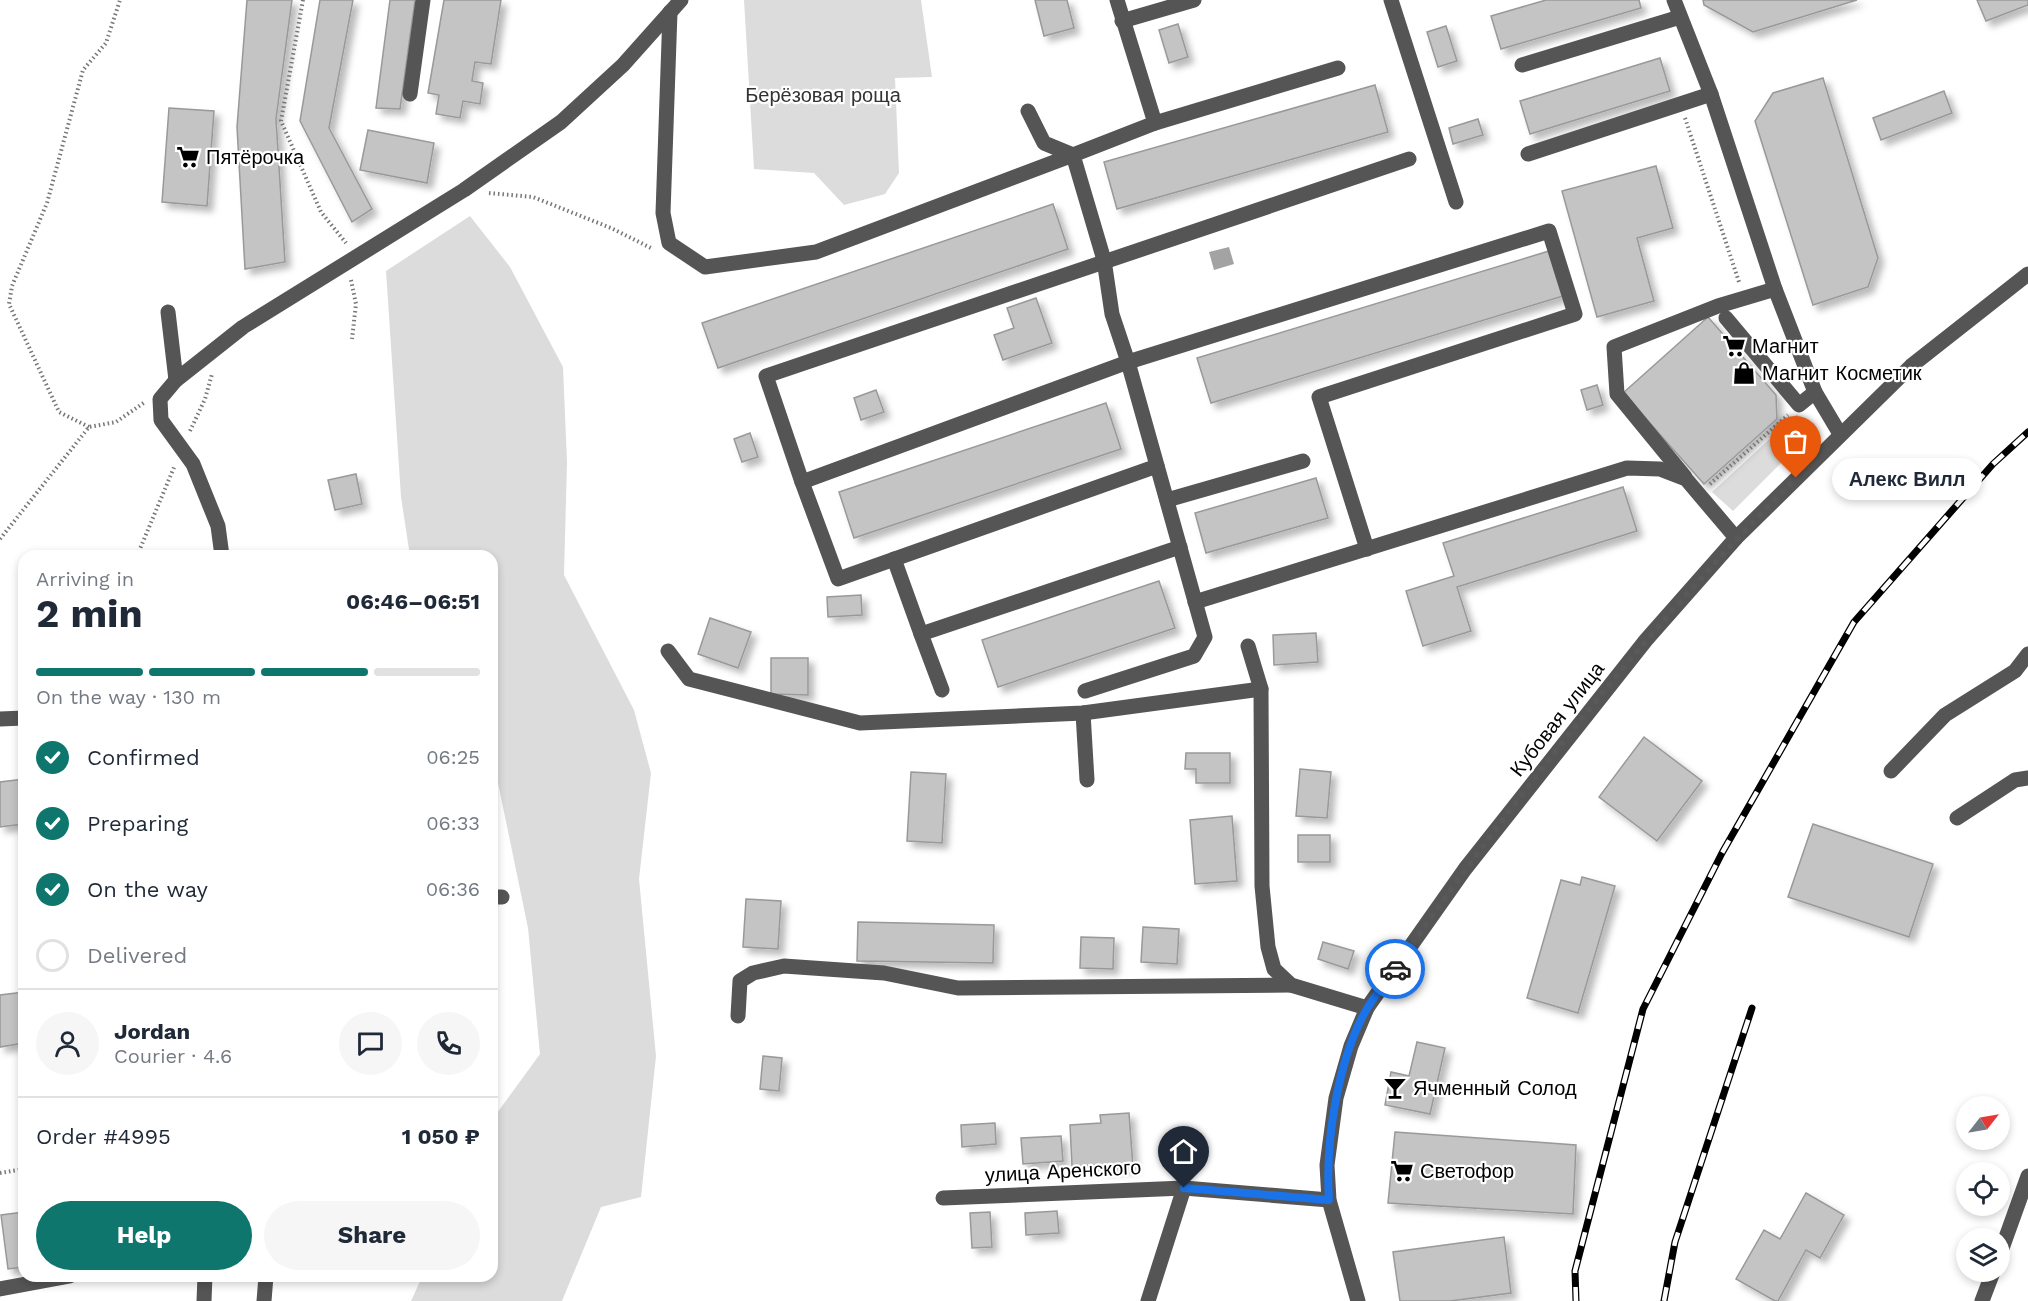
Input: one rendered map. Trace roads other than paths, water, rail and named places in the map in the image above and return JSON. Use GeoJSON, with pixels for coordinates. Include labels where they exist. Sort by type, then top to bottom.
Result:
{"type":"FeatureCollection","features":[{"type":"Feature","properties":{"kind":"street"},"geometry":{"type":"LineString","coordinates":[[410,94],[423,0]]}},
{"type":"Feature","properties":{"kind":"street"},"geometry":{"type":"LineString","coordinates":[[1117,0],[1155,123]]}},
{"type":"Feature","properties":{"kind":"street"},"geometry":{"type":"LineString","coordinates":[[1122,21],[1194,0]]}},
{"type":"Feature","properties":{"kind":"street"},"geometry":{"type":"LineString","coordinates":[[1391,0],[1456,202]]}},
{"type":"Feature","properties":{"kind":"street"},"geometry":{"type":"LineString","coordinates":[[1674,0],[1711,94],[1775,289],[1815,392],[1840,434]]}},
{"type":"Feature","properties":{"kind":"street"},"geometry":{"type":"LineString","coordinates":[[221,550],[218,526],[193,465],[161,420],[160,399],[176,380],[243,327],[464,190],[561,122],[622,65],[674,5]]}},
{"type":"Feature","properties":{"kind":"street"},"geometry":{"type":"LineString","coordinates":[[674,5],[663,213],[669,243],[705,267],[816,252],[1155,123],[1338,68]]}},
{"type":"Feature","properties":{"kind":"street"},"geometry":{"type":"LineString","coordinates":[[1522,65],[1680,17]]}},
{"type":"Feature","properties":{"kind":"street"},"geometry":{"type":"LineString","coordinates":[[1528,154],[1711,94]]}},
{"type":"Feature","properties":{"kind":"street"},"geometry":{"type":"LineString","coordinates":[[1028,111],[1044,143],[1073,155]]}},
{"type":"Feature","properties":{"kind":"street"},"geometry":{"type":"LineString","coordinates":[[1073,155],[1104,260],[1112,314],[1128,362],[1205,637],[1194,656],[1085,691]]}},
{"type":"Feature","properties":{"kind":"street"},"geometry":{"type":"LineString","coordinates":[[1157,466],[838,579],[766,376],[1104,260],[1409,159]]}},
{"type":"Feature","properties":{"kind":"street"},"geometry":{"type":"LineString","coordinates":[[802,482],[1128,362],[1549,231],[1575,314],[1319,397],[1367,549]]}},
{"type":"Feature","properties":{"kind":"street","name":"Кубовая улица"},"geometry":{"type":"LineString","coordinates":[[1358,1301],[1329,1200],[1326,1165],[1336,1098],[1352,1046],[1367,1008],[1465,869],[1646,640],[1736,538],[1911,366],[2028,274]]}},
{"type":"Feature","properties":{"kind":"street"},"geometry":{"type":"LineString","coordinates":[[1736,538],[1617,394],[1614,347],[1744,297],[1775,289]]}},
{"type":"Feature","properties":{"kind":"street"},"geometry":{"type":"LineString","coordinates":[[168,312],[176,380]]}},
{"type":"Feature","properties":{"kind":"street"},"geometry":{"type":"LineString","coordinates":[[1726,318],[1799,405],[1815,392]]}},
{"type":"Feature","properties":{"kind":"street"},"geometry":{"type":"LineString","coordinates":[[1167,500],[1303,461]]}},
{"type":"Feature","properties":{"kind":"street"},"geometry":{"type":"LineString","coordinates":[[1196,602],[1627,468],[1660,469],[1686,478]]}},
{"type":"Feature","properties":{"kind":"street"},"geometry":{"type":"LineString","coordinates":[[921,634],[1180,547]]}},
{"type":"Feature","properties":{"kind":"street"},"geometry":{"type":"LineString","coordinates":[[894,559],[942,690]]}},
{"type":"Feature","properties":{"kind":"street"},"geometry":{"type":"LineString","coordinates":[[1248,646],[1262,689],[1262,886],[1267,937],[1274,969],[1291,986]]}},
{"type":"Feature","properties":{"kind":"street"},"geometry":{"type":"LineString","coordinates":[[668,651],[688,679],[860,723],[1083,713],[1262,689]]}},
{"type":"Feature","properties":{"kind":"street"},"geometry":{"type":"LineString","coordinates":[[1891,771],[1945,715],[2015,671],[2028,654]]}},
{"type":"Feature","properties":{"kind":"street"},"geometry":{"type":"LineString","coordinates":[[1083,713],[1087,780]]}},
{"type":"Feature","properties":{"kind":"street"},"geometry":{"type":"LineString","coordinates":[[0,719],[18,718]]}},
{"type":"Feature","properties":{"kind":"street"},"geometry":{"type":"LineString","coordinates":[[1957,818],[2015,780],[2028,778]]}},
{"type":"Feature","properties":{"kind":"street"},"geometry":{"type":"LineString","coordinates":[[738,1016],[740,981],[753,973],[784,966],[884,973],[958,988],[1291,986],[1367,1008]]}},
{"type":"Feature","properties":{"kind":"street"},"geometry":{"type":"LineString","coordinates":[[2009,1228],[2028,1176]]}},
{"type":"Feature","properties":{"kind":"street"},"geometry":{"type":"LineString","coordinates":[[1148,1301],[1155,1273],[1184,1188]]}},
{"type":"Feature","properties":{"kind":"street","name":"улица Аренского"},"geometry":{"type":"LineString","coordinates":[[943,1198],[1184,1188],[1329,1200]]}},
{"type":"Feature","properties":{"kind":"street"},"geometry":{"type":"LineString","coordinates":[[0,1289],[38,1282]]}},
{"type":"Feature","properties":{"kind":"street"},"geometry":{"type":"LineString","coordinates":[[204,1301],[205,1282]]}},
{"type":"Feature","properties":{"kind":"street"},"geometry":{"type":"LineString","coordinates":[[264,1301],[266,1282]]}},
{"type":"Feature","properties":{"kind":"street"},"geometry":{"type":"LineString","coordinates":[[1982,1301],[1989,1282]]}},
{"type":"Feature","properties":{"kind":"railway"},"geometry":{"type":"LineString","coordinates":[[1576,1301],[1575,1271],[1643,1009],[1722,853],[1854,622],[1993,464],[2028,432]]}},
{"type":"Feature","properties":{"kind":"railway"},"geometry":{"type":"LineString","coordinates":[[1664,1301],[1675,1242],[1752,1008]]}},
{"type":"Feature","properties":{"kind":"place","name":"Пятёрочка"},"geometry":{"type":"Point","coordinates":[188,157]}},
{"type":"Feature","properties":{"kind":"place","name":"Магнит"},"geometry":{"type":"Point","coordinates":[1734,346]}},
{"type":"Feature","properties":{"kind":"place","name":"Магнит Косметик"},"geometry":{"type":"Point","coordinates":[1744,373]}},
{"type":"Feature","properties":{"kind":"place","name":"Алекс Вилл"},"geometry":{"type":"Point","coordinates":[1796,478]}},
{"type":"Feature","properties":{"kind":"place","name":"Ячменный Солод"},"geometry":{"type":"Point","coordinates":[1395,1088]}},
{"type":"Feature","properties":{"kind":"place","name":"Светофор"},"geometry":{"type":"Point","coordinates":[1402,1171]}},
{"type":"Feature","properties":{"kind":"park label","name":"Берёзовая роща"},"geometry":{"type":"Point","coordinates":[823,95]}}]}
